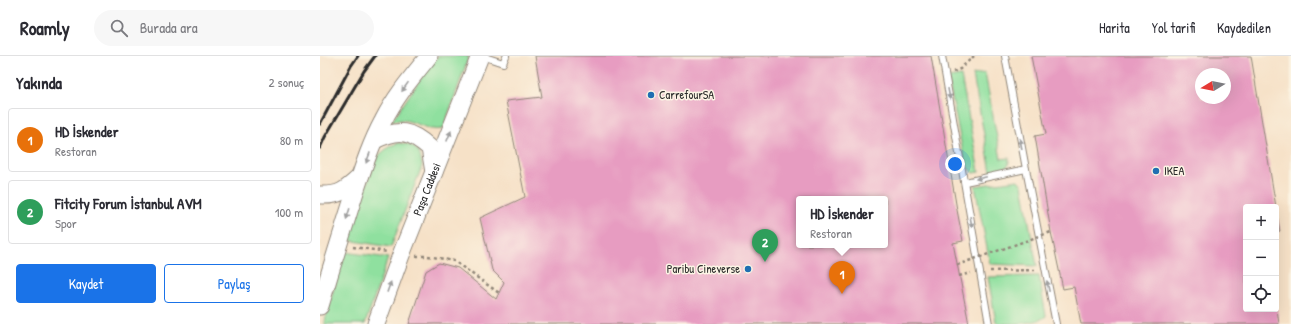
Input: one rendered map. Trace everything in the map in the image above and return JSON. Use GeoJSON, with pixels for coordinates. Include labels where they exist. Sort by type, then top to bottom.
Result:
{"type":"FeatureCollection","features":[{"type":"Feature","properties":{"kind":"main road"},"geometry":{"type":"LineString","coordinates":[[320,306],[360,177],[374,140],[394,103],[410,79],[429,56]]}},
{"type":"Feature","properties":{"kind":"main road","name":"Paşa Caddesi"},"geometry":{"type":"LineString","coordinates":[[376,324],[400,255],[481,56]]}},
{"type":"Feature","properties":{"kind":"main road"},"geometry":{"type":"LineString","coordinates":[[374,140],[394,132],[413,134],[430,148],[434,172]]}},
{"type":"Feature","properties":{"kind":"main road"},"geometry":{"type":"LineString","coordinates":[[320,195],[332,196],[343,192],[360,177]]}},
{"type":"Feature","properties":{"kind":"lane"},"geometry":{"type":"LineString","coordinates":[[481,56],[503,63],[506,56]]}},
{"type":"Feature","properties":{"kind":"lane"},"geometry":{"type":"LineString","coordinates":[[942,56],[989,324]]}},
{"type":"Feature","properties":{"kind":"lane"},"geometry":{"type":"LineString","coordinates":[[1005,56],[1056,324]]}},
{"type":"Feature","properties":{"kind":"lane"},"geometry":{"type":"LineString","coordinates":[[965,182],[1026,169]]}},
{"type":"Feature","properties":{"kind":"path"},"geometry":{"type":"LineString","coordinates":[[945,76],[960,69],[974,56]]}},
{"type":"Feature","properties":{"kind":"path"},"geometry":{"type":"LineString","coordinates":[[957,265],[1051,232]]}},
{"type":"Feature","properties":{"kind":"path"},"geometry":{"type":"LineString","coordinates":[[339,243],[400,255],[428,256],[454,261],[500,293]]}},
{"type":"Feature","properties":{"kind":"path"},"geometry":{"type":"LineString","coordinates":[[959,276],[979,272],[1045,270]]}},
{"type":"Feature","properties":{"kind":"green space"},"geometry":{"type":"Polygon","coordinates":[[[438,56],[469,56],[443,129],[438,130],[428,128],[402,120],[392,121],[428,68],[438,56]]]}},
{"type":"Feature","properties":{"kind":"green space"},"geometry":{"type":"Polygon","coordinates":[[[985,73],[1001,159],[1009,158],[1008,165],[1004,169],[991,172],[973,75],[985,73]]]}},
{"type":"Feature","properties":{"kind":"green space"},"geometry":{"type":"Polygon","coordinates":[[[961,76],[979,172],[974,173],[966,167],[948,78],[961,76]]]}},
{"type":"Feature","properties":{"kind":"green space"},"geometry":{"type":"Polygon","coordinates":[[[398,143],[416,148],[420,155],[422,166],[391,247],[347,240],[373,167],[379,155],[390,146],[398,143]]]}},
{"type":"Feature","properties":{"kind":"green space"},"geometry":{"type":"Polygon","coordinates":[[[1018,180],[1022,185],[1037,266],[990,264],[975,186],[1018,180]]]}},
{"type":"Feature","properties":{"kind":"green space"},"geometry":{"type":"Polygon","coordinates":[[[344,252],[388,258],[365,324],[324,324],[344,252]]]}},
{"type":"Feature","properties":{"kind":"green space"},"geometry":{"type":"Polygon","coordinates":[[[1039,276],[1046,316],[1037,321],[1016,324],[998,324],[996,322],[988,277],[1039,276]]]}},
{"type":"Feature","properties":{"kind":"building"},"geometry":{"type":"Polygon","coordinates":[[[535,56],[931,56],[963,241],[953,243],[969,324],[409,324],[426,271],[439,263],[458,268],[496,299],[504,282],[492,270],[480,218],[525,197],[506,101],[542,97],[535,56]]]}},
{"type":"Feature","properties":{"kind":"building","name":"IKEA"},"geometry":{"type":"Polygon","coordinates":[[[1031,56],[1251,56],[1276,204],[1243,204],[1243,312],[1277,312],[1279,324],[1081,324],[1074,287],[1063,289],[1051,232],[1035,136],[1046,134],[1031,56]]]}},
{"type":"Feature","properties":{"kind":"railway"},"geometry":{"type":"LineString","coordinates":[[320,124],[351,66],[358,56]]}},
{"type":"Feature","properties":{"kind":"railway"},"geometry":{"type":"LineString","coordinates":[[320,148],[364,71],[375,56]]}},
{"type":"Feature","properties":{"kind":"place","name":"CarrefourSA"},"geometry":{"type":"Point","coordinates":[651,95]}},
{"type":"Feature","properties":{"kind":"place","name":"IKEA"},"geometry":{"type":"Point","coordinates":[1156,171]}},
{"type":"Feature","properties":{"kind":"place","name":"Fitcity Forum İstanbul AVM"},"geometry":{"type":"Point","coordinates":[765,262]}},
{"type":"Feature","properties":{"kind":"place","name":"Paribu Cineverse"},"geometry":{"type":"Point","coordinates":[748,269]}},
{"type":"Feature","properties":{"kind":"place","name":"HD İskender"},"geometry":{"type":"Point","coordinates":[842,294]}}]}
